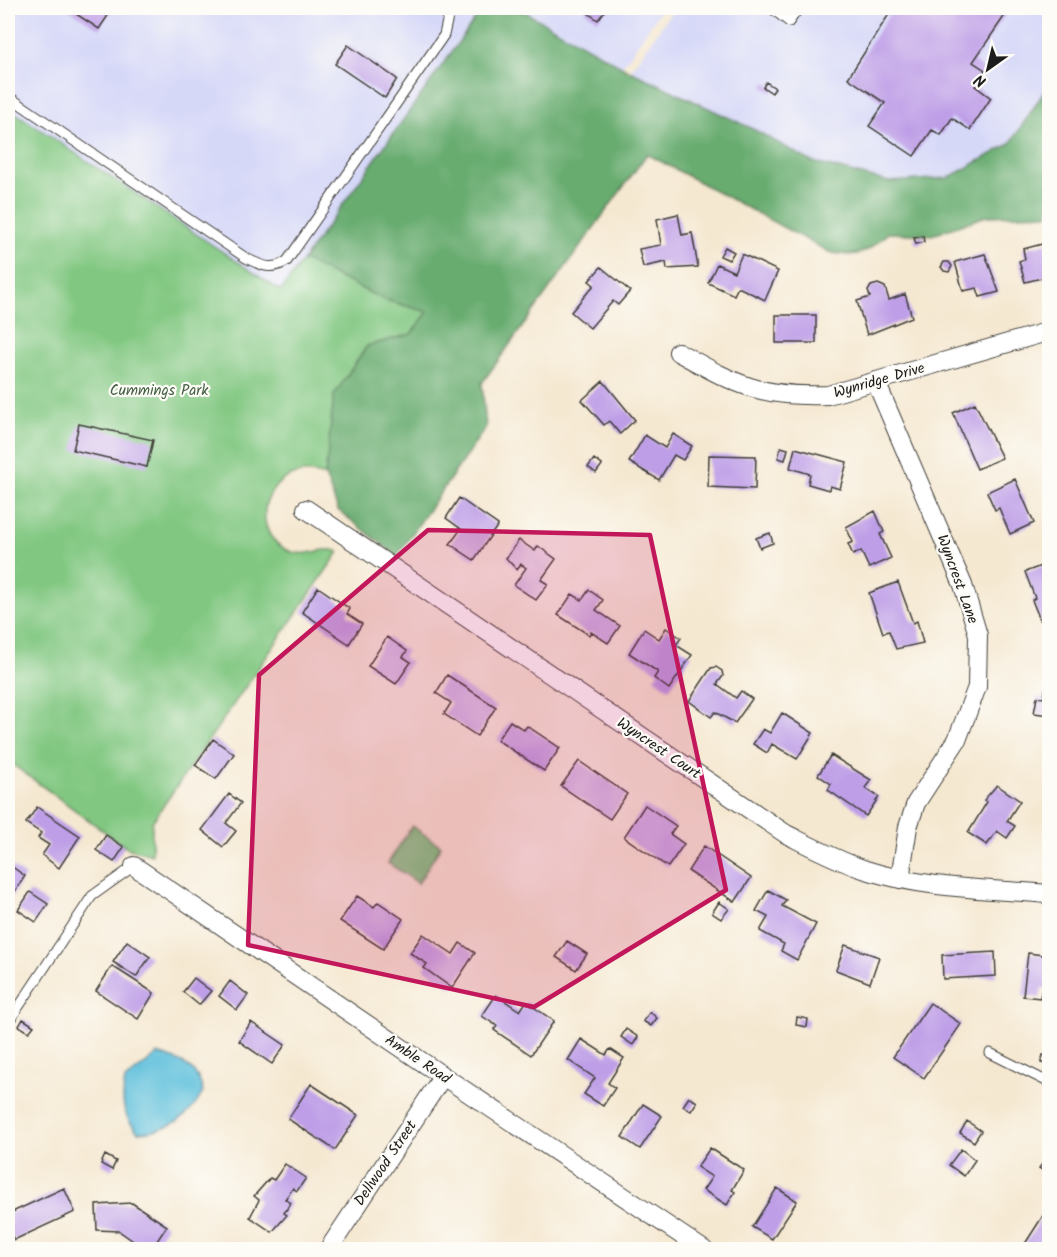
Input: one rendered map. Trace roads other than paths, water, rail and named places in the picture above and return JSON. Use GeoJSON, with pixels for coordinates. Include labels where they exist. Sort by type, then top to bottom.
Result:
{"type":"FeatureCollection","features":[{"type":"Feature","properties":{"kind":"street","name":"Wynridge Drive"},"geometry":{"type":"LineString","coordinates":[[678,352],[736,384],[767,393],[795,396],[828,395],[1050,331]]}},
{"type":"Feature","properties":{"kind":"street","name":"Wyncrest Lane"},"geometry":{"type":"LineString","coordinates":[[876,382],[963,585],[978,635],[977,687],[957,740],[916,803],[908,827],[900,879]]}},
{"type":"Feature","properties":{"kind":"street","name":"Wyncrest Court"},"geometry":{"type":"LineString","coordinates":[[306,509],[786,834],[829,856],[900,879],[936,885],[1050,894]]}},
{"type":"Feature","properties":{"kind":"street","name":"Amble Road"},"geometry":{"type":"LineString","coordinates":[[134,866],[704,1250]]}},
{"type":"Feature","properties":{"kind":"street","name":"Dellwood Street"},"geometry":{"type":"LineString","coordinates":[[328,1250],[443,1076]]}},
{"type":"Feature","properties":{"kind":"lane"},"geometry":{"type":"LineString","coordinates":[[8,96],[246,258],[264,267],[276,267],[287,261],[444,35],[450,8]]}},
{"type":"Feature","properties":{"kind":"lane"},"geometry":{"type":"LineString","coordinates":[[771,8],[789,22],[799,8]]}},
{"type":"Feature","properties":{"kind":"lane"},"geometry":{"type":"LineString","coordinates":[[8,1023],[92,896],[134,866]]}},
{"type":"Feature","properties":{"kind":"lane"},"geometry":{"type":"LineString","coordinates":[[990,1053],[1050,1083]]}},
{"type":"Feature","properties":{"kind":"water"},"geometry":{"type":"Polygon","coordinates":[[[158,1054],[181,1062],[193,1070],[201,1083],[203,1092],[191,1110],[176,1122],[159,1129],[138,1132],[124,1108],[125,1080],[158,1054]]]}},
{"type":"Feature","properties":{"kind":"park label","name":"Cummings Park"},"geometry":{"type":"Point","coordinates":[159,390]}}]}
